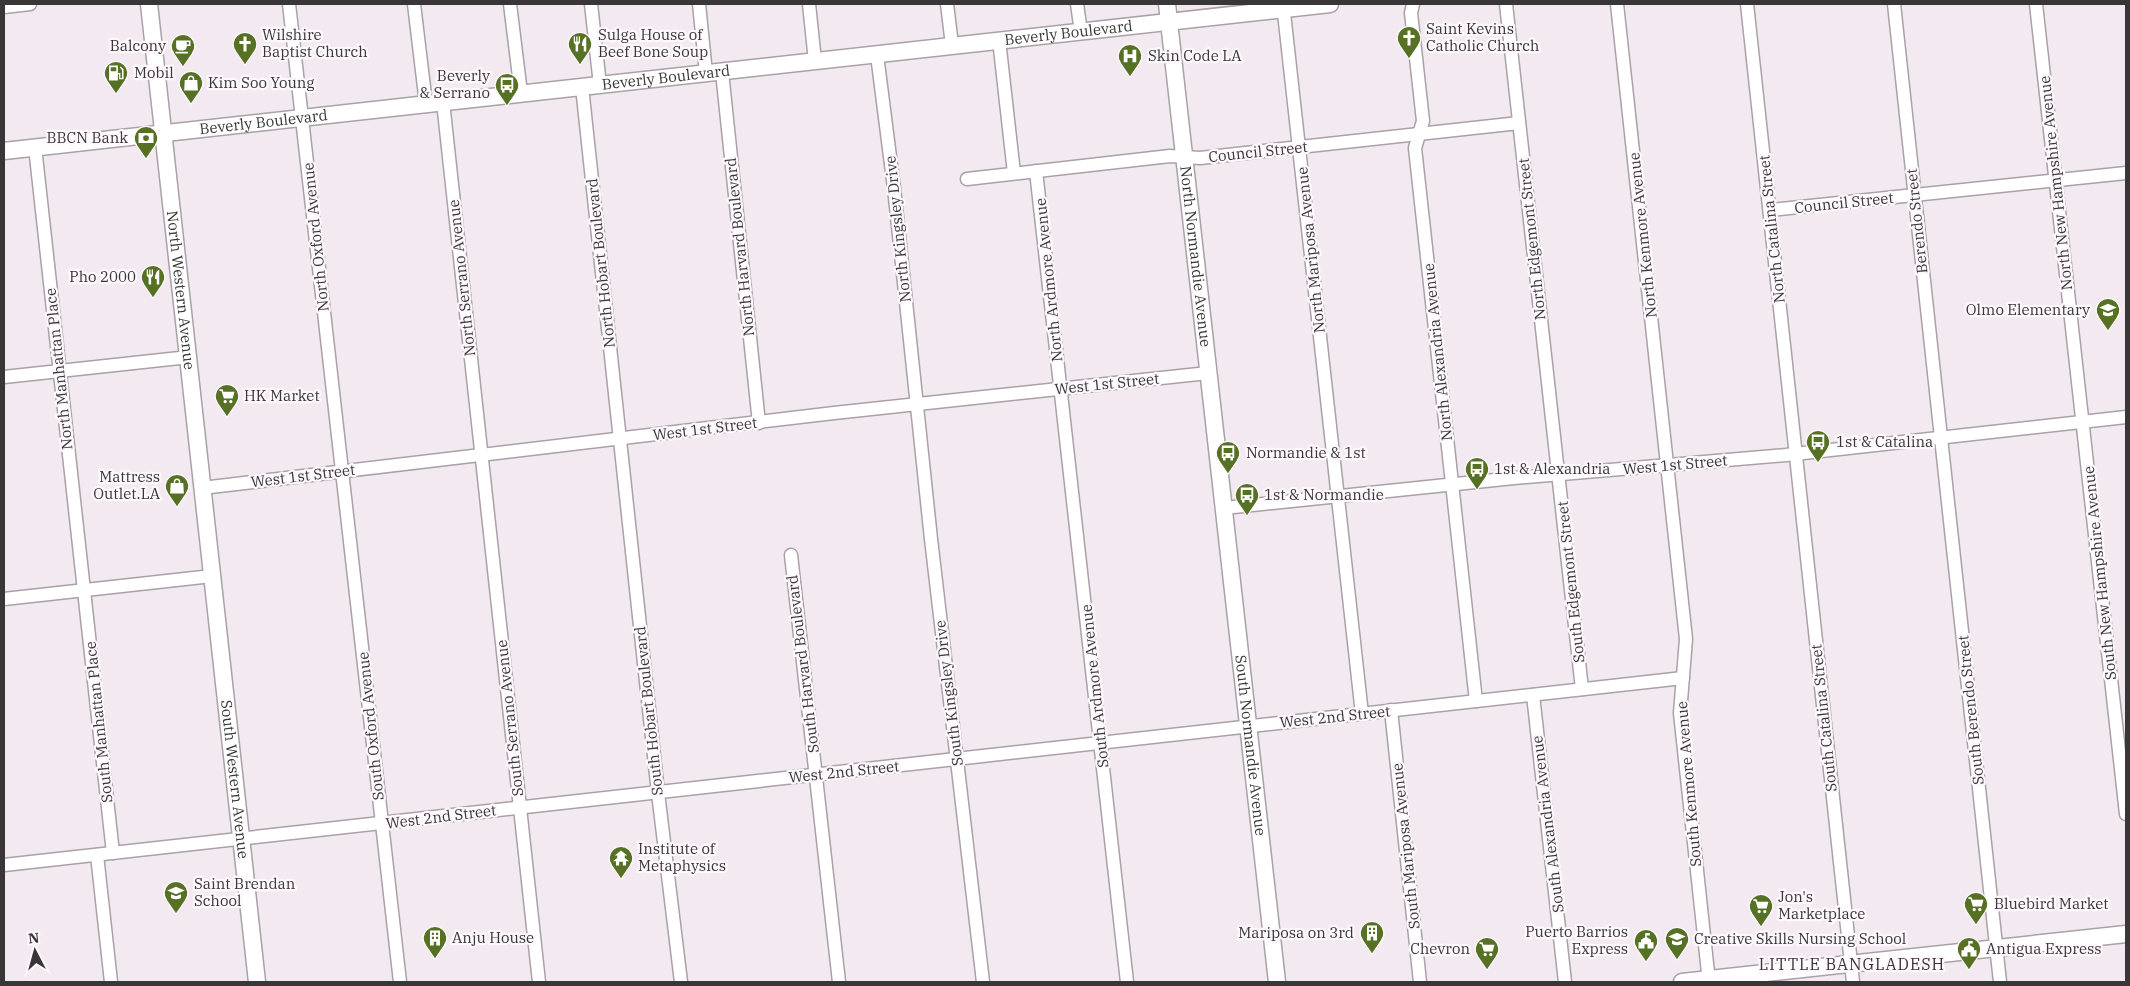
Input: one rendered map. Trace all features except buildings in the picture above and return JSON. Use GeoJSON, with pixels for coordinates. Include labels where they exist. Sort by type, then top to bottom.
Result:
{"type":"FeatureCollection","features":[{"type":"Feature","properties":{"kind":"main road","name":"North Western Avenue"},"geometry":{"type":"LineString","coordinates":[[150,4],[212,576]]}},
{"type":"Feature","properties":{"kind":"main road","name":"North Normandie Avenue"},"geometry":{"type":"LineString","coordinates":[[1167,4],[1224,508]]}},
{"type":"Feature","properties":{"kind":"main road","name":"Beverly Boulevard"},"geometry":{"type":"LineString","coordinates":[[4,151],[1081,32],[1283,6],[1330,4]]}},
{"type":"Feature","properties":{"kind":"main road","name":"South Normandie Avenue"},"geometry":{"type":"LineString","coordinates":[[1224,508],[1277,982]]}},
{"type":"Feature","properties":{"kind":"main road","name":"South Western Avenue"},"geometry":{"type":"LineString","coordinates":[[212,576],[243,840],[257,982]]}},
{"type":"Feature","properties":{"kind":"main road"},"geometry":{"type":"LineString","coordinates":[[1682,982],[1709,981],[2126,934]]}},
{"type":"Feature","properties":{"kind":"street"},"geometry":{"type":"LineString","coordinates":[[4,7],[30,4]]}},
{"type":"Feature","properties":{"kind":"street","name":"North Oxford Avenue"},"geometry":{"type":"LineString","coordinates":[[290,4],[342,471]]}},
{"type":"Feature","properties":{"kind":"street"},"geometry":{"type":"LineString","coordinates":[[414,4],[426,104]]}},
{"type":"Feature","properties":{"kind":"street"},"geometry":{"type":"LineString","coordinates":[[510,4],[521,93]]}},
{"type":"Feature","properties":{"kind":"street"},"geometry":{"type":"LineString","coordinates":[[590,4],[600,85]]}},
{"type":"Feature","properties":{"kind":"street","name":"North Harvard Boulevard"},"geometry":{"type":"LineString","coordinates":[[699,4],[714,72],[759,423]]}},
{"type":"Feature","properties":{"kind":"street"},"geometry":{"type":"LineString","coordinates":[[809,4],[815,61]]}},
{"type":"Feature","properties":{"kind":"street"},"geometry":{"type":"LineString","coordinates":[[947,4],[952,45]]}},
{"type":"Feature","properties":{"kind":"street"},"geometry":{"type":"LineString","coordinates":[[1078,4],[1081,32]]}},
{"type":"Feature","properties":{"kind":"street","name":"North Alexandria Avenue"},"geometry":{"type":"LineString","coordinates":[[1413,4],[1411,13],[1423,121],[1415,148],[1476,701]]}},
{"type":"Feature","properties":{"kind":"street","name":"North Edgemont Street"},"geometry":{"type":"LineString","coordinates":[[1506,4],[1559,474]]}},
{"type":"Feature","properties":{"kind":"street","name":"North Kenmore Avenue"},"geometry":{"type":"LineString","coordinates":[[1617,4],[1667,466]]}},
{"type":"Feature","properties":{"kind":"street","name":"North Catalina Street"},"geometry":{"type":"LineString","coordinates":[[1747,4],[1796,454]]}},
{"type":"Feature","properties":{"kind":"street","name":"Berendo Street"},"geometry":{"type":"LineString","coordinates":[[1894,4],[1941,438]]}},
{"type":"Feature","properties":{"kind":"street","name":"North New Hampshire Avenue"},"geometry":{"type":"LineString","coordinates":[[2036,4],[2082,422]]}},
{"type":"Feature","properties":{"kind":"street","name":"North Mariposa Avenue"},"geometry":{"type":"LineString","coordinates":[[1283,6],[1338,496]]}},
{"type":"Feature","properties":{"kind":"street"},"geometry":{"type":"LineString","coordinates":[[998,40],[1014,173]]}},
{"type":"Feature","properties":{"kind":"street","name":"North Kingsley Drive"},"geometry":{"type":"LineString","coordinates":[[877,54],[894,188],[916,404]]}},
{"type":"Feature","properties":{"kind":"street","name":"North Hobart Boulevard"},"geometry":{"type":"LineString","coordinates":[[582,87],[620,438]]}},
{"type":"Feature","properties":{"kind":"street","name":"North Serrano Avenue"},"geometry":{"type":"LineString","coordinates":[[443,102],[482,454]]}},
{"type":"Feature","properties":{"kind":"street","name":"Council Street"},"geometry":{"type":"LineString","coordinates":[[968,179],[1170,156],[1200,158],[1519,123]]}},
{"type":"Feature","properties":{"kind":"street","name":"North Manhattan Place"},"geometry":{"type":"LineString","coordinates":[[35,147],[82,579],[85,591]]}},
{"type":"Feature","properties":{"kind":"street","name":"North Ardmore Avenue"},"geometry":{"type":"LineString","coordinates":[[1036,171],[1061,389]]}},
{"type":"Feature","properties":{"kind":"street","name":"Council Street"},"geometry":{"type":"LineString","coordinates":[[1770,210],[2126,173]]}},
{"type":"Feature","properties":{"kind":"street"},"geometry":{"type":"LineString","coordinates":[[4,377],[188,357]]}},
{"type":"Feature","properties":{"kind":"street","name":"West 1st Street"},"geometry":{"type":"LineString","coordinates":[[202,488],[620,438],[1208,372]]}},
{"type":"Feature","properties":{"kind":"street","name":"South Ardmore Avenue"},"geometry":{"type":"LineString","coordinates":[[1061,389],[1128,982]]}},
{"type":"Feature","properties":{"kind":"street","name":"South Kingsley Drive"},"geometry":{"type":"LineString","coordinates":[[916,404],[983,982]]}},
{"type":"Feature","properties":{"kind":"street","name":"West 1st Street"},"geometry":{"type":"LineString","coordinates":[[1224,508],[1452,484],[1796,454],[2126,417]]}},
{"type":"Feature","properties":{"kind":"street","name":"South New Hampshire Avenue"},"geometry":{"type":"LineString","coordinates":[[2082,422],[2126,814]]}},
{"type":"Feature","properties":{"kind":"street","name":"South Hobart Boulevard"},"geometry":{"type":"LineString","coordinates":[[620,438],[658,793],[681,982]]}},
{"type":"Feature","properties":{"kind":"street","name":"South Berendo Street"},"geometry":{"type":"LineString","coordinates":[[1941,438],[2000,982]]}},
{"type":"Feature","properties":{"kind":"street","name":"South Serrano Avenue"},"geometry":{"type":"LineString","coordinates":[[482,454],[539,982]]}},
{"type":"Feature","properties":{"kind":"street","name":"South Catalina Street"},"geometry":{"type":"LineString","coordinates":[[1796,454],[1853,982]]}},
{"type":"Feature","properties":{"kind":"street","name":"South Kenmore Avenue"},"geometry":{"type":"LineString","coordinates":[[1667,466],[1686,639],[1680,714],[1709,981]]}},
{"type":"Feature","properties":{"kind":"street","name":"South Oxford Avenue"},"geometry":{"type":"LineString","coordinates":[[342,471],[400,982]]}},
{"type":"Feature","properties":{"kind":"street","name":"South Edgemont Street"},"geometry":{"type":"LineString","coordinates":[[1559,474],[1582,689]]}},
{"type":"Feature","properties":{"kind":"street"},"geometry":{"type":"LineString","coordinates":[[1338,496],[1362,714]]}},
{"type":"Feature","properties":{"kind":"street","name":"South Harvard Boulevard"},"geometry":{"type":"LineString","coordinates":[[791,555],[839,982]]}},
{"type":"Feature","properties":{"kind":"street"},"geometry":{"type":"LineString","coordinates":[[4,599],[212,576]]}},
{"type":"Feature","properties":{"kind":"street","name":"South Manhattan Place"},"geometry":{"type":"LineString","coordinates":[[85,591],[113,854]]}},
{"type":"Feature","properties":{"kind":"street","name":"West 2nd Street"},"geometry":{"type":"LineString","coordinates":[[4,865],[243,840],[520,807],[1683,678]]}},
{"type":"Feature","properties":{"kind":"street","name":"South Alexandria Avenue"},"geometry":{"type":"LineString","coordinates":[[1533,695],[1565,982]]}},
{"type":"Feature","properties":{"kind":"street","name":"South Mariposa Avenue"},"geometry":{"type":"LineString","coordinates":[[1392,710],[1420,982]]}},
{"type":"Feature","properties":{"kind":"street"},"geometry":{"type":"LineString","coordinates":[[97,855],[111,982]]}},
{"type":"Feature","properties":{"kind":"place","name":"Saint Kevins Catholic Church"},"geometry":{"type":"Point","coordinates":[1409,59]}},
{"type":"Feature","properties":{"kind":"place","name":"Wilshire Baptist Church"},"geometry":{"type":"Point","coordinates":[245,65]}},
{"type":"Feature","properties":{"kind":"place","name":"Sulga House of Beef Bone Soup"},"geometry":{"type":"Point","coordinates":[580,65]}},
{"type":"Feature","properties":{"kind":"place","name":"Balcony"},"geometry":{"type":"Point","coordinates":[183,67]}},
{"type":"Feature","properties":{"kind":"place","name":"Skin Code LA"},"geometry":{"type":"Point","coordinates":[1130,77]}},
{"type":"Feature","properties":{"kind":"place","name":"Mobil"},"geometry":{"type":"Point","coordinates":[116,94]}},
{"type":"Feature","properties":{"kind":"place","name":"Kim Soo Young"},"geometry":{"type":"Point","coordinates":[191,104]}},
{"type":"Feature","properties":{"kind":"place","name":"Beverly & Serrano"},"geometry":{"type":"Point","coordinates":[507,106]}},
{"type":"Feature","properties":{"kind":"place","name":"BBCN Bank"},"geometry":{"type":"Point","coordinates":[146,159]}},
{"type":"Feature","properties":{"kind":"place","name":"Pho 2000"},"geometry":{"type":"Point","coordinates":[153,298]}},
{"type":"Feature","properties":{"kind":"place","name":"Olmo Elementary"},"geometry":{"type":"Point","coordinates":[2108,331]}},
{"type":"Feature","properties":{"kind":"place","name":"HK Market"},"geometry":{"type":"Point","coordinates":[227,417]}},
{"type":"Feature","properties":{"kind":"place","name":"1st & Catalina"},"geometry":{"type":"Point","coordinates":[1818,463]}},
{"type":"Feature","properties":{"kind":"place","name":"Normandie & 1st"},"geometry":{"type":"Point","coordinates":[1228,474]}},
{"type":"Feature","properties":{"kind":"place","name":"1st & Alexandria"},"geometry":{"type":"Point","coordinates":[1477,490]}},
{"type":"Feature","properties":{"kind":"place","name":"Mattress Outlet.LA"},"geometry":{"type":"Point","coordinates":[177,507]}},
{"type":"Feature","properties":{"kind":"place","name":"1st & Normandie"},"geometry":{"type":"Point","coordinates":[1247,516]}},
{"type":"Feature","properties":{"kind":"place","name":"Institute of Metaphysics"},"geometry":{"type":"Point","coordinates":[621,879]}},
{"type":"Feature","properties":{"kind":"place","name":"Saint Brendan School"},"geometry":{"type":"Point","coordinates":[176,914]}},
{"type":"Feature","properties":{"kind":"place","name":"Bluebird Market"},"geometry":{"type":"Point","coordinates":[1976,925]}},
{"type":"Feature","properties":{"kind":"place","name":"Jon's Marketplace"},"geometry":{"type":"Point","coordinates":[1761,927]}},
{"type":"Feature","properties":{"kind":"place","name":"Mariposa on 3rd"},"geometry":{"type":"Point","coordinates":[1372,954]}},
{"type":"Feature","properties":{"kind":"place","name":"Anju House"},"geometry":{"type":"Point","coordinates":[435,959]}},
{"type":"Feature","properties":{"kind":"place","name":"Creative Skills Nursing School"},"geometry":{"type":"Point","coordinates":[1677,960]}},
{"type":"Feature","properties":{"kind":"place","name":"Puerto Barrios Express"},"geometry":{"type":"Point","coordinates":[1646,962]}},
{"type":"Feature","properties":{"kind":"place","name":"Chevron"},"geometry":{"type":"Point","coordinates":[1487,970]}},
{"type":"Feature","properties":{"kind":"place","name":"Antigua Express"},"geometry":{"type":"Point","coordinates":[1969,970]}},
{"type":"Feature","properties":{"kind":"district","name":"LITTLE BANGLADESH"},"geometry":{"type":"Point","coordinates":[1852,964]}}]}
